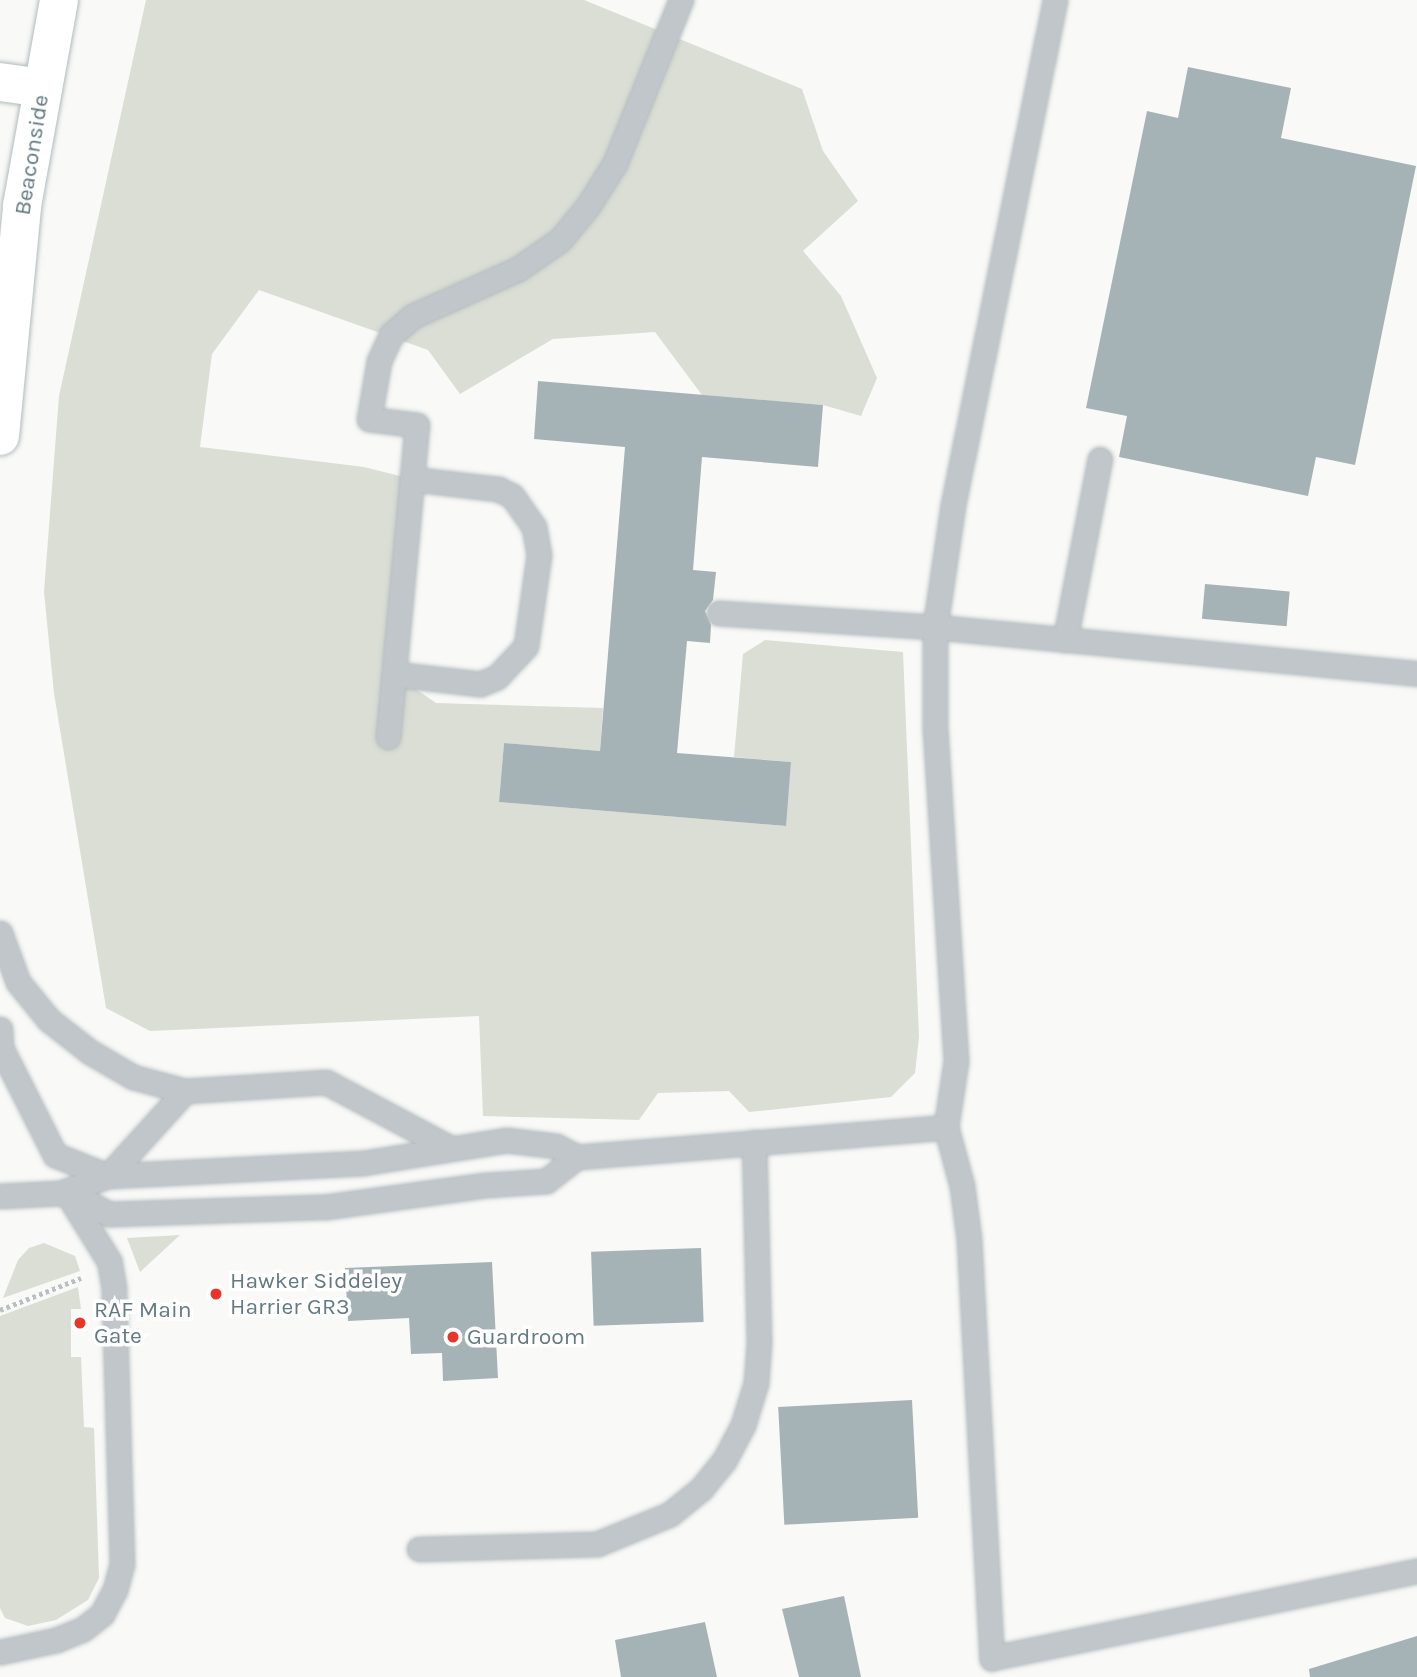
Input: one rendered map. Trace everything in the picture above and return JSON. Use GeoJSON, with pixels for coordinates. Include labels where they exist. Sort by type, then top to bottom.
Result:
{"type":"FeatureCollection","features":[{"type":"Feature","properties":{"kind":"main road","name":"Beaconside"},"geometry":{"type":"LineString","coordinates":[[0,436],[22,206],[59,0]]}},
{"type":"Feature","properties":{"kind":"main road"},"geometry":{"type":"LineString","coordinates":[[0,82],[43,88]]}},
{"type":"Feature","properties":{"kind":"lane"},"geometry":{"type":"LineString","coordinates":[[388,737],[417,425],[369,419],[379,360],[391,335],[413,316],[519,269],[560,240],[588,206],[615,163],[681,0]]}},
{"type":"Feature","properties":{"kind":"lane"},"geometry":{"type":"LineString","coordinates":[[1055,0],[953,505],[935,627],[935,730],[957,1061],[946,1127],[962,1186],[969,1239],[995,1667],[1417,1571]]}},
{"type":"Feature","properties":{"kind":"lane"},"geometry":{"type":"LineString","coordinates":[[1065,640],[1100,459]]}},
{"type":"Feature","properties":{"kind":"lane"},"geometry":{"type":"LineString","coordinates":[[394,674],[480,684],[497,677],[526,646],[539,555],[534,527],[512,496],[498,489],[412,479]]}},
{"type":"Feature","properties":{"kind":"lane"},"geometry":{"type":"LineString","coordinates":[[719,613],[935,627],[1417,673]]}},
{"type":"Feature","properties":{"kind":"lane"},"geometry":{"type":"LineString","coordinates":[[0,933],[18,982],[49,1020],[90,1052],[133,1077],[184,1091],[326,1083],[450,1148]]}},
{"type":"Feature","properties":{"kind":"lane"},"geometry":{"type":"LineString","coordinates":[[0,1029],[1,1048],[55,1155],[108,1176]]}},
{"type":"Feature","properties":{"kind":"lane"},"geometry":{"type":"LineString","coordinates":[[108,1176],[184,1091]]}},
{"type":"Feature","properties":{"kind":"lane"},"geometry":{"type":"LineString","coordinates":[[0,1196],[66,1191],[108,1176],[363,1163],[506,1140],[556,1146],[576,1157],[946,1127]]}},
{"type":"Feature","properties":{"kind":"lane"},"geometry":{"type":"LineString","coordinates":[[419,1549],[597,1544],[670,1514],[701,1489],[716,1471],[743,1425],[756,1383],[759,1343],[754,1142]]}},
{"type":"Feature","properties":{"kind":"lane"},"geometry":{"type":"LineString","coordinates":[[66,1191],[109,1214],[325,1207],[486,1185],[546,1181],[576,1157]]}},
{"type":"Feature","properties":{"kind":"lane"},"geometry":{"type":"LineString","coordinates":[[0,1652],[56,1640],[83,1629],[102,1614],[115,1590],[122,1564],[114,1288],[104,1251],[66,1191]]}},
{"type":"Feature","properties":{"kind":"path"},"geometry":{"type":"LineString","coordinates":[[0,1310],[84,1277],[85,1289]]}},
{"type":"Feature","properties":{"kind":"shaded area"},"geometry":{"type":"Polygon","coordinates":[[[146,0],[584,0],[802,89],[823,151],[858,201],[803,251],[841,296],[877,378],[861,416],[823,405],[702,395],[655,332],[553,339],[460,394],[428,350],[259,290],[212,354],[200,447],[364,467],[412,479],[394,674],[436,703],[603,708],[600,751],[504,743],[499,802],[785,826],[791,762],[734,757],[743,654],[765,640],[903,652],[919,1037],[915,1073],[891,1097],[749,1112],[729,1091],[658,1093],[639,1120],[483,1116],[479,1016],[150,1031],[106,1008],[54,693],[44,592],[59,396],[146,0]]]}},
{"type":"Feature","properties":{"kind":"shaded area"},"geometry":{"type":"Polygon","coordinates":[[[180,1235],[140,1272],[127,1238],[180,1235]]]}},
{"type":"Feature","properties":{"kind":"shaded area"},"geometry":{"type":"Polygon","coordinates":[[[44,1243],[75,1256],[80,1271],[3,1298],[18,1260],[29,1248],[44,1243]]]}},
{"type":"Feature","properties":{"kind":"shaded area"},"geometry":{"type":"Polygon","coordinates":[[[78,1287],[81,1309],[71,1309],[71,1357],[81,1357],[84,1427],[94,1428],[99,1578],[88,1600],[56,1620],[28,1626],[5,1618],[0,1608],[0,1316],[78,1287]]]}},
{"type":"Feature","properties":{"kind":"building"},"geometry":{"type":"Polygon","coordinates":[[[1188,67],[1291,88],[1281,138],[1416,166],[1355,465],[1316,457],[1308,496],[1119,457],[1127,416],[1086,408],[1147,111],[1178,118],[1188,67]]]}},
{"type":"Feature","properties":{"kind":"building"},"geometry":{"type":"Polygon","coordinates":[[[538,381],[823,405],[818,467],[702,457],[693,570],[716,572],[713,600],[705,611],[711,625],[710,643],[687,641],[677,753],[791,762],[786,826],[499,802],[504,743],[600,751],[625,447],[534,439],[538,381]]]}},
{"type":"Feature","properties":{"kind":"building"},"geometry":{"type":"Polygon","coordinates":[[[1205,584],[1290,591],[1287,626],[1202,619],[1205,584]]]}},
{"type":"Feature","properties":{"kind":"building"},"geometry":{"type":"Polygon","coordinates":[[[701,1248],[704,1322],[594,1326],[591,1252],[701,1248]]]}},
{"type":"Feature","properties":{"kind":"building","name":"Guardroom"},"geometry":{"type":"Polygon","coordinates":[[[492,1262],[498,1378],[443,1381],[442,1353],[411,1354],[409,1318],[348,1321],[345,1268],[492,1262]]]}},
{"type":"Feature","properties":{"kind":"building"},"geometry":{"type":"Polygon","coordinates":[[[912,1400],[918,1518],[784,1525],[778,1407],[912,1400]]]}},
{"type":"Feature","properties":{"kind":"building"},"geometry":{"type":"Polygon","coordinates":[[[844,1596],[861,1677],[799,1677],[782,1609],[844,1596]]]}},
{"type":"Feature","properties":{"kind":"building"},"geometry":{"type":"Polygon","coordinates":[[[705,1622],[717,1677],[621,1677],[615,1640],[705,1622]]]}},
{"type":"Feature","properties":{"kind":"building"},"geometry":{"type":"Polygon","coordinates":[[[1417,1636],[1417,1677],[1310,1677],[1309,1669],[1417,1636]]]}},
{"type":"Feature","properties":{"kind":"place","name":"Hawker Siddeley Harrier GR3"},"geometry":{"type":"Point","coordinates":[216,1294]}},
{"type":"Feature","properties":{"kind":"place","name":"RAF Main Gate"},"geometry":{"type":"Point","coordinates":[80,1323]}},
{"type":"Feature","properties":{"kind":"place","name":"Guardroom"},"geometry":{"type":"Point","coordinates":[453,1337]}}]}
